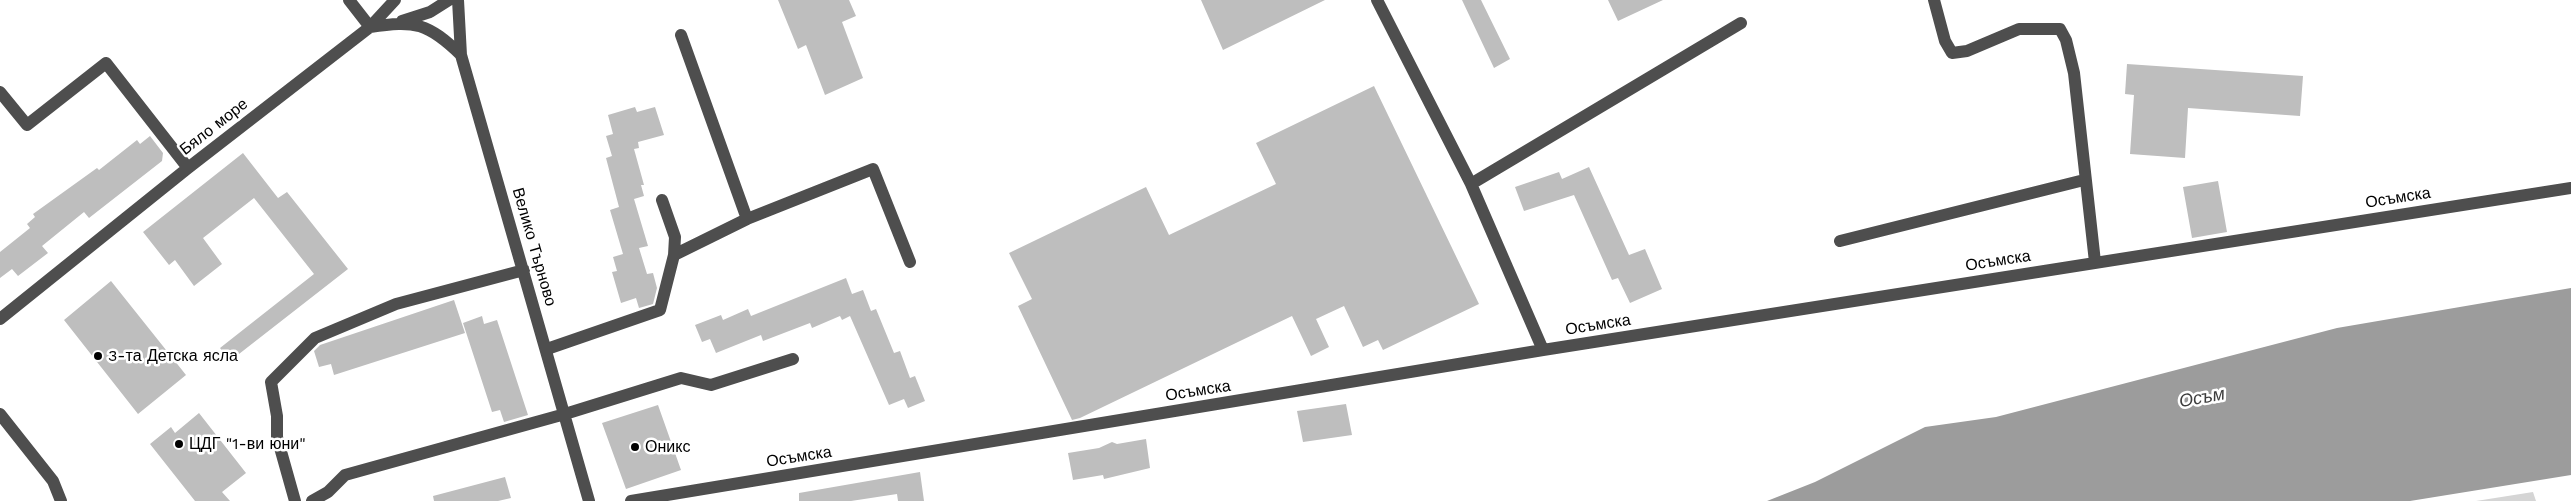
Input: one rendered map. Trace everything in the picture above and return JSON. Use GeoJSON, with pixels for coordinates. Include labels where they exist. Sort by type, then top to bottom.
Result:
{"type":"FeatureCollection","features":[{"type":"Feature","properties":{"kind":"street"},"geometry":{"type":"LineString","coordinates":[[349,0],[370,27],[395,0]]}},
{"type":"Feature","properties":{"kind":"street"},"geometry":{"type":"LineString","coordinates":[[398,23],[430,12],[449,0]]}},
{"type":"Feature","properties":{"kind":"street","name":"Велико Търново"},"geometry":{"type":"LineString","coordinates":[[458,0],[462,55],[589,501]]}},
{"type":"Feature","properties":{"kind":"street"},"geometry":{"type":"LineString","coordinates":[[1377,0],[1472,184],[1543,350]]}},
{"type":"Feature","properties":{"kind":"street"},"geometry":{"type":"LineString","coordinates":[[1934,0],[1945,41],[1952,53],[1968,51],[2019,29],[2060,29],[2066,40],[2074,73],[2084,180],[2095,262]]}},
{"type":"Feature","properties":{"kind":"street","name":"Бяло море"},"geometry":{"type":"LineString","coordinates":[[0,319],[188,168],[370,27],[398,23],[418,25],[440,35],[462,55]]}},
{"type":"Feature","properties":{"kind":"street"},"geometry":{"type":"LineString","coordinates":[[1472,184],[1741,23]]}},
{"type":"Feature","properties":{"kind":"street"},"geometry":{"type":"LineString","coordinates":[[681,35],[747,218]]}},
{"type":"Feature","properties":{"kind":"street"},"geometry":{"type":"LineString","coordinates":[[0,92],[27,125],[106,63],[188,168]]}},
{"type":"Feature","properties":{"kind":"street"},"geometry":{"type":"LineString","coordinates":[[674,255],[747,218],[873,169],[910,262]]}},
{"type":"Feature","properties":{"kind":"street"},"geometry":{"type":"LineString","coordinates":[[1840,241],[2084,180]]}},
{"type":"Feature","properties":{"kind":"street","name":"Осъмска"},"geometry":{"type":"LineString","coordinates":[[631,501],[1543,350],[2571,188]]}},
{"type":"Feature","properties":{"kind":"street"},"geometry":{"type":"LineString","coordinates":[[547,349],[660,310],[674,255],[675,237],[662,200]]}},
{"type":"Feature","properties":{"kind":"street"},"geometry":{"type":"LineString","coordinates":[[295,501],[277,437],[277,416],[271,382],[316,338],[396,304],[524,270]]}},
{"type":"Feature","properties":{"kind":"street"},"geometry":{"type":"LineString","coordinates":[[312,501],[328,492],[345,475],[565,414],[681,378],[711,385],[793,359]]}},
{"type":"Feature","properties":{"kind":"street"},"geometry":{"type":"LineString","coordinates":[[0,414],[53,481],[61,501]]}},
{"type":"Feature","properties":{"kind":"shaded area"},"geometry":{"type":"Polygon","coordinates":[[[2533,492],[2536,501],[2476,501],[2533,492]]]}},
{"type":"Feature","properties":{"kind":"water","name":"Осъм"},"geometry":{"type":"Polygon","coordinates":[[[2571,288],[2571,475],[2410,501],[1767,501],[1815,482],[1925,427],[1996,417],[2337,328],[2571,288]]]}},
{"type":"Feature","properties":{"kind":"building"},"geometry":{"type":"Polygon","coordinates":[[[778,0],[849,0],[856,16],[842,22],[863,78],[825,95],[806,45],[798,49],[778,0]]]}},
{"type":"Feature","properties":{"kind":"building"},"geometry":{"type":"Polygon","coordinates":[[[1201,0],[1325,0],[1223,50],[1201,0]]]}},
{"type":"Feature","properties":{"kind":"building"},"geometry":{"type":"Polygon","coordinates":[[[1462,0],[1481,0],[1510,59],[1494,68],[1462,0]]]}},
{"type":"Feature","properties":{"kind":"building"},"geometry":{"type":"Polygon","coordinates":[[[1608,0],[1663,0],[1618,21],[1608,0]]]}},
{"type":"Feature","properties":{"kind":"building"},"geometry":{"type":"Polygon","coordinates":[[[2127,64],[2303,76],[2300,116],[2188,108],[2185,158],[2130,154],[2134,95],[2125,94],[2127,64]]]}},
{"type":"Feature","properties":{"kind":"building"},"geometry":{"type":"Polygon","coordinates":[[[1374,86],[1479,304],[1383,350],[1378,340],[1363,347],[1344,306],[1316,319],[1329,347],[1311,356],[1292,316],[1080,418],[1072,420],[1018,306],[1032,299],[1009,253],[1146,187],[1169,235],[1276,184],[1256,143],[1374,86]]]}},
{"type":"Feature","properties":{"kind":"building"},"geometry":{"type":"Polygon","coordinates":[[[635,107],[637,112],[655,107],[664,135],[638,142],[639,148],[634,149],[644,185],[641,185],[644,196],[634,199],[648,246],[639,248],[647,274],[653,273],[657,288],[653,304],[639,308],[636,298],[621,303],[612,272],[617,271],[613,257],[623,254],[610,210],[619,207],[606,158],[612,156],[606,136],[613,134],[608,115],[635,107]]]}},
{"type":"Feature","properties":{"kind":"building"},"geometry":{"type":"Polygon","coordinates":[[[150,136],[163,153],[162,161],[89,218],[84,212],[42,246],[48,253],[18,276],[12,269],[0,278],[0,252],[30,228],[27,224],[35,217],[33,214],[97,168],[99,170],[137,140],[140,144],[150,136]]]}},
{"type":"Feature","properties":{"kind":"building"},"geometry":{"type":"Polygon","coordinates":[[[243,153],[278,198],[287,192],[348,269],[230,361],[220,348],[314,274],[254,198],[203,238],[222,264],[194,286],[175,260],[169,265],[143,232],[243,153]]]}},
{"type":"Feature","properties":{"kind":"building"},"geometry":{"type":"Polygon","coordinates":[[[1589,167],[1629,255],[1645,249],[1662,289],[1630,303],[1618,278],[1612,280],[1574,195],[1524,211],[1515,187],[1559,172],[1562,179],[1589,167]]]}},
{"type":"Feature","properties":{"kind":"building"},"geometry":{"type":"Polygon","coordinates":[[[2218,181],[2227,232],[2192,238],[2183,187],[2218,181]]]}},
{"type":"Feature","properties":{"kind":"building"},"geometry":{"type":"Polygon","coordinates":[[[846,278],[852,294],[863,290],[871,311],[876,309],[894,353],[900,351],[910,378],[915,376],[925,401],[908,408],[904,399],[889,405],[850,316],[842,320],[840,316],[812,328],[810,323],[763,341],[761,335],[716,353],[710,339],[702,342],[695,325],[721,315],[723,320],[748,309],[751,316],[846,278]]]}},
{"type":"Feature","properties":{"kind":"building"},"geometry":{"type":"Polygon","coordinates":[[[111,281],[186,375],[138,414],[64,320],[111,281]]]}},
{"type":"Feature","properties":{"kind":"building"},"geometry":{"type":"Polygon","coordinates":[[[454,300],[465,333],[334,375],[331,364],[319,367],[314,351],[320,345],[454,300]]]}},
{"type":"Feature","properties":{"kind":"building"},"geometry":{"type":"Polygon","coordinates":[[[482,316],[484,324],[497,320],[528,415],[504,422],[500,410],[492,412],[463,323],[482,316]]]}},
{"type":"Feature","properties":{"kind":"building"},"geometry":{"type":"Polygon","coordinates":[[[1346,404],[1352,435],[1303,442],[1297,411],[1346,404]]]}},
{"type":"Feature","properties":{"kind":"building"},"geometry":{"type":"Polygon","coordinates":[[[658,405],[681,470],[626,489],[602,423],[658,405]]]}},
{"type":"Feature","properties":{"kind":"building"},"geometry":{"type":"Polygon","coordinates":[[[199,413],[246,473],[222,492],[230,501],[195,501],[150,444],[171,427],[175,433],[199,413]]]}},
{"type":"Feature","properties":{"kind":"building"},"geometry":{"type":"Polygon","coordinates":[[[1146,439],[1150,468],[1104,479],[1103,475],[1073,480],[1068,453],[1099,448],[1112,442],[1117,444],[1146,439]]]}},
{"type":"Feature","properties":{"kind":"building"},"geometry":{"type":"Polygon","coordinates":[[[920,472],[924,501],[898,501],[897,494],[851,501],[799,501],[799,493],[920,472]]]}},
{"type":"Feature","properties":{"kind":"building"},"geometry":{"type":"Polygon","coordinates":[[[505,477],[511,498],[498,501],[434,501],[433,496],[505,477]]]}},
{"type":"Feature","properties":{"kind":"place","name":"3-та Детска ясла"},"geometry":{"type":"Point","coordinates":[98,356]}},
{"type":"Feature","properties":{"kind":"place","name":"ЦДГ \"1-ви юни\""},"geometry":{"type":"Point","coordinates":[179,444]}},
{"type":"Feature","properties":{"kind":"place","name":"Оникс"},"geometry":{"type":"Point","coordinates":[635,447]}}]}
